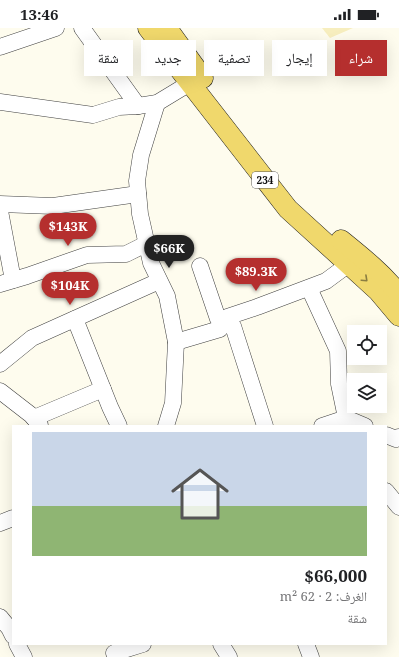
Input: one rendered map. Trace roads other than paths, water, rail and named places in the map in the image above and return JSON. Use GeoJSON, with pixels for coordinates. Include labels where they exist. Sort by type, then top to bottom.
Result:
{"type":"FeatureCollection","features":[{"type":"Feature","properties":{"kind":"main road","name":"234"},"geometry":{"type":"LineString","coordinates":[[148,28],[288,209],[378,291],[399,316]]}},
{"type":"Feature","properties":{"kind":"main road","name":"234"},"geometry":{"type":"LineString","coordinates":[[167,28],[231,117],[297,203],[364,259],[387,280],[399,294]]}},
{"type":"Feature","properties":{"kind":"street"},"geometry":{"type":"LineString","coordinates":[[0,47],[56,28]]}},
{"type":"Feature","properties":{"kind":"street"},"geometry":{"type":"LineString","coordinates":[[82,28],[138,106]]}},
{"type":"Feature","properties":{"kind":"street"},"geometry":{"type":"LineString","coordinates":[[0,102],[93,115],[119,107],[157,103],[190,83]]}},
{"type":"Feature","properties":{"kind":"street"},"geometry":{"type":"LineString","coordinates":[[157,103],[142,155],[137,181],[140,214],[146,244],[151,263],[167,296],[176,342],[173,403],[166,425]]}},
{"type":"Feature","properties":{"kind":"street"},"geometry":{"type":"LineString","coordinates":[[0,204],[53,206],[138,194]]}},
{"type":"Feature","properties":{"kind":"street"},"geometry":{"type":"LineString","coordinates":[[0,211],[7,282],[87,255],[126,254],[146,244]]}},
{"type":"Feature","properties":{"kind":"street"},"geometry":{"type":"LineString","coordinates":[[176,342],[220,329],[227,317],[326,281],[349,264]]}},
{"type":"Feature","properties":{"kind":"street"},"geometry":{"type":"LineString","coordinates":[[200,266],[218,319],[234,326],[265,425]]}},
{"type":"Feature","properties":{"kind":"street"},"geometry":{"type":"LineString","coordinates":[[0,364],[32,338],[159,281]]}},
{"type":"Feature","properties":{"kind":"street"},"geometry":{"type":"LineString","coordinates":[[308,288],[338,351],[339,384],[348,422]]}},
{"type":"Feature","properties":{"kind":"street"},"geometry":{"type":"LineString","coordinates":[[75,319],[119,425]]}},
{"type":"Feature","properties":{"kind":"street"},"geometry":{"type":"LineString","coordinates":[[0,391],[38,422],[103,389]]}},
{"type":"Feature","properties":{"kind":"street"},"geometry":{"type":"LineString","coordinates":[[328,425],[348,422],[361,425]]}},
{"type":"Feature","properties":{"kind":"street"},"geometry":{"type":"LineString","coordinates":[[387,435],[396,439],[399,437]]}},
{"type":"Feature","properties":{"kind":"street"},"geometry":{"type":"LineString","coordinates":[[387,492],[399,507]]}},
{"type":"Feature","properties":{"kind":"street"},"geometry":{"type":"LineString","coordinates":[[0,523],[12,518]]}},
{"type":"Feature","properties":{"kind":"street"},"geometry":{"type":"LineString","coordinates":[[18,645],[24,657]]}},
{"type":"Feature","properties":{"kind":"street"},"geometry":{"type":"LineString","coordinates":[[113,651],[138,645]]}},
{"type":"Feature","properties":{"kind":"street"},"geometry":{"type":"LineString","coordinates":[[222,645],[229,657]]}},
{"type":"Feature","properties":{"kind":"street"},"geometry":{"type":"LineString","coordinates":[[306,645],[311,657]]}}]}
